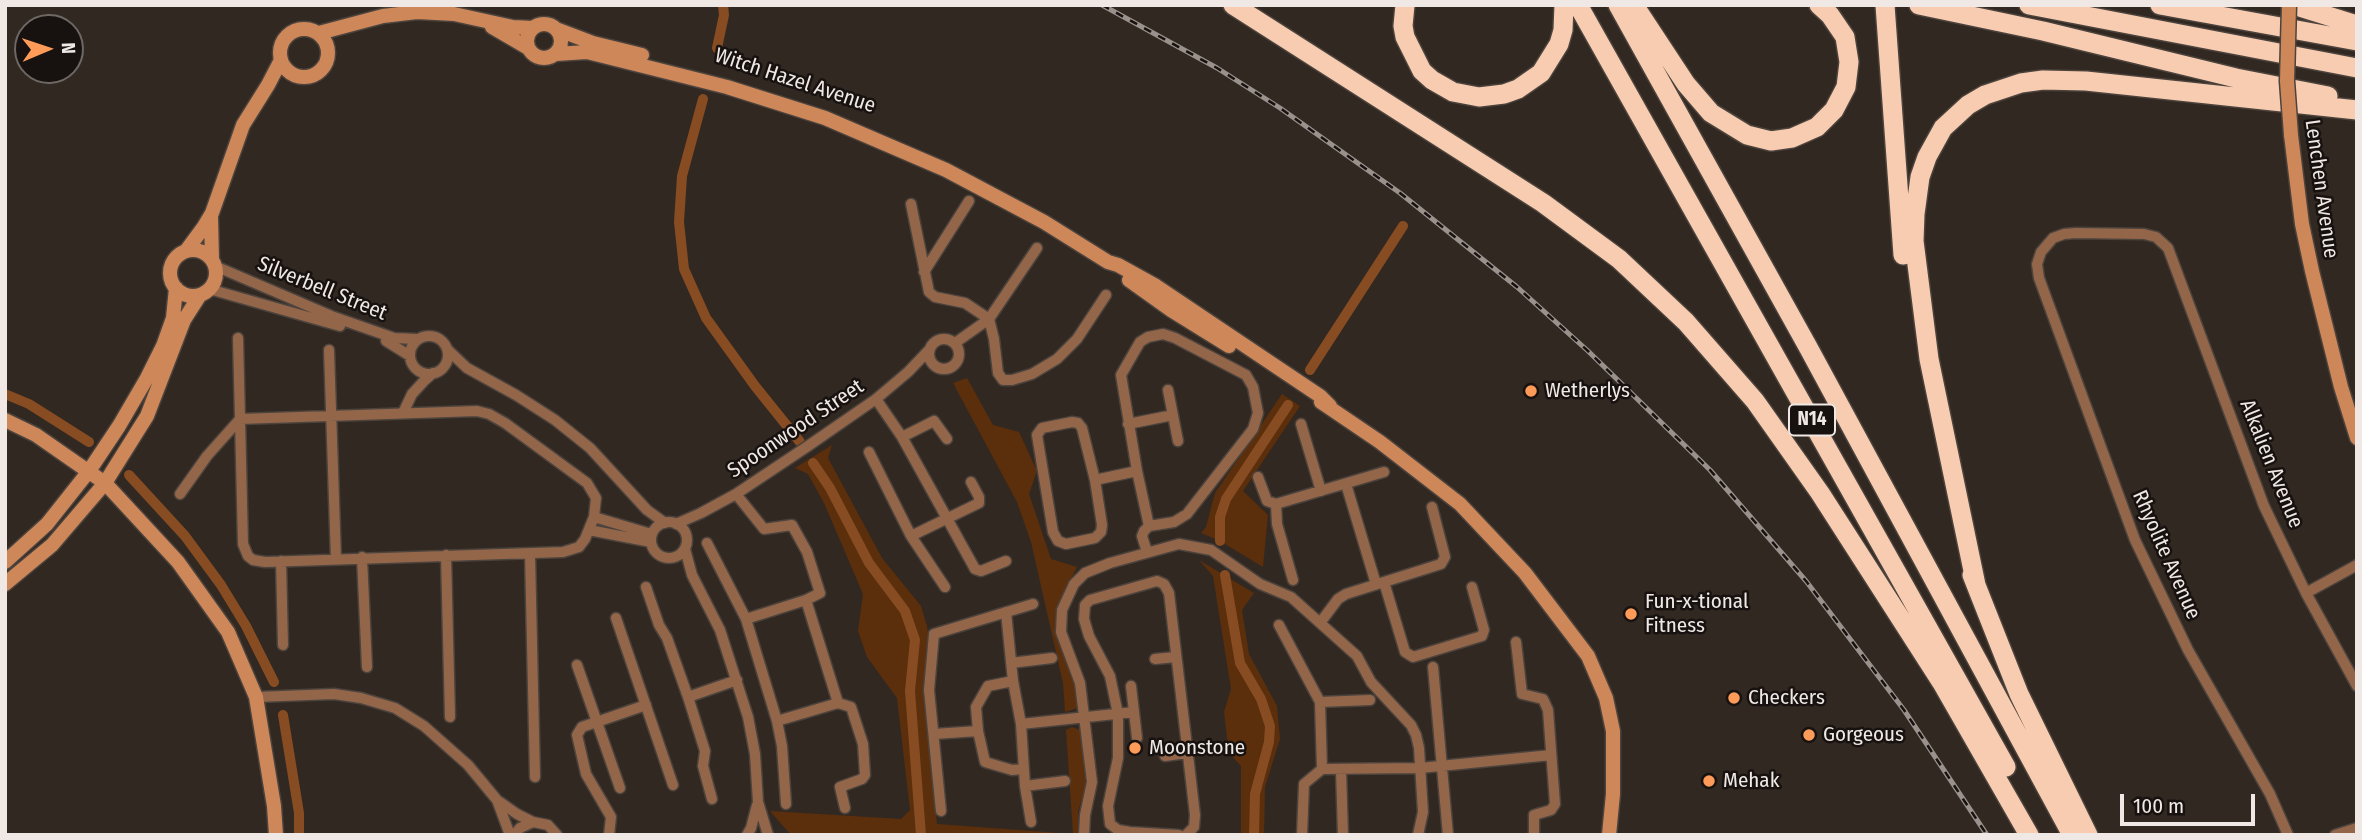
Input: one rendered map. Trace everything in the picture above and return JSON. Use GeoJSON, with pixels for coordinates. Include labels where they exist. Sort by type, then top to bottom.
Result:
{"type":"FeatureCollection","features":[{"type":"Feature","properties":{"kind":"highway"},"geometry":{"type":"LineString","coordinates":[[1233,5],[1542,203],[1619,259],[1686,322],[1755,401],[1820,494],[1942,683],[2029,835]]}},
{"type":"Feature","properties":{"kind":"highway"},"geometry":{"type":"LineString","coordinates":[[1405,5],[1405,37],[1422,71],[1453,92],[1479,97],[1518,89],[1541,73],[1559,44],[1563,30],[1563,5]]}},
{"type":"Feature","properties":{"kind":"highway","name":"N14"},"geometry":{"type":"LineString","coordinates":[[1578,5],[2044,835]]}},
{"type":"Feature","properties":{"kind":"highway","name":"N14"},"geometry":{"type":"LineString","coordinates":[[1618,5],[1808,347],[2072,835]]}},
{"type":"Feature","properties":{"kind":"highway"},"geometry":{"type":"LineString","coordinates":[[1634,5],[1686,84],[1710,113],[1747,135],[1770,141],[1792,138],[1817,127],[1834,110],[1846,87],[1849,62],[1844,37],[1830,15],[1819,5]]}},
{"type":"Feature","properties":{"kind":"highway"},"geometry":{"type":"LineString","coordinates":[[1919,5],[2043,30],[2236,78],[2357,101]]}},
{"type":"Feature","properties":{"kind":"highway"},"geometry":{"type":"LineString","coordinates":[[2029,5],[2357,68]]}},
{"type":"Feature","properties":{"kind":"highway"},"geometry":{"type":"LineString","coordinates":[[2160,5],[2357,41]]}},
{"type":"Feature","properties":{"kind":"highway"},"geometry":{"type":"LineString","coordinates":[[2291,5],[2357,25]]}},
{"type":"Feature","properties":{"kind":"highway"},"geometry":{"type":"LineString","coordinates":[[1887,15],[1899,210],[1914,335],[1939,466],[1976,585],[2019,694],[2088,835]]}},
{"type":"Feature","properties":{"kind":"highway"},"geometry":{"type":"LineString","coordinates":[[1976,585],[1928,359],[1914,241],[1920,177],[1927,157],[1943,128],[1968,105],[1985,95],[2010,86],[2043,80],[2086,81],[2357,110]]}},
{"type":"Feature","properties":{"kind":"street","name":"Lenchen Avenue"},"geometry":{"type":"LineString","coordinates":[[2291,5],[2287,81],[2291,135],[2305,236],[2324,323],[2357,438]]}},
{"type":"Feature","properties":{"kind":"street"},"geometry":{"type":"LineString","coordinates":[[293,75],[281,60],[281,47],[288,34],[302,28],[319,33],[383,16],[417,12],[454,14],[533,28],[544,24],[556,29],[561,44],[556,54],[546,59],[541,58],[506,34],[475,19]]}},
{"type":"Feature","properties":{"kind":"street"},"geometry":{"type":"LineString","coordinates":[[328,47],[346,27]]}},
{"type":"Feature","properties":{"kind":"street"},"geometry":{"type":"LineString","coordinates":[[528,48],[527,37],[533,28]]}},
{"type":"Feature","properties":{"kind":"street","name":"Witch Hazel Avenue"},"geometry":{"type":"LineString","coordinates":[[556,29],[593,43],[779,94],[850,118],[978,176],[1035,212],[1044,222]]}},
{"type":"Feature","properties":{"kind":"street"},"geometry":{"type":"LineString","coordinates":[[268,85],[293,75],[308,77],[322,69],[328,57],[328,47],[319,33]]}},
{"type":"Feature","properties":{"kind":"street","name":"Witch Hazel Avenue"},"geometry":{"type":"LineString","coordinates":[[556,54],[587,52],[724,86],[825,118],[946,170],[1044,222],[1108,262],[1115,270],[1171,310],[1330,406],[1440,487],[1460,504],[1489,536],[1573,650],[1593,687],[1600,710],[1605,748],[1606,835]]}},
{"type":"Feature","properties":{"kind":"street"},"geometry":{"type":"LineString","coordinates":[[186,251],[212,213],[243,125],[281,60]]}},
{"type":"Feature","properties":{"kind":"street"},"geometry":{"type":"LineString","coordinates":[[924,272],[969,201]]}},
{"type":"Feature","properties":{"kind":"street"},"geometry":{"type":"LineString","coordinates":[[911,204],[931,295],[965,303],[989,319],[1000,377],[1003,380],[1032,374],[1057,359],[1077,339],[1105,295]]}},
{"type":"Feature","properties":{"kind":"street"},"geometry":{"type":"LineString","coordinates":[[5,584],[52,545],[105,483],[147,416],[184,320],[216,276],[213,263],[212,213]]}},
{"type":"Feature","properties":{"kind":"street","name":"Rhyolite Avenue"},"geometry":{"type":"LineString","coordinates":[[2168,248],[2156,237],[2144,234],[2064,234],[2053,238],[2040,252],[2037,264],[2039,278],[2135,540],[2188,650],[2270,794],[2288,835]]}},
{"type":"Feature","properties":{"kind":"street"},"geometry":{"type":"LineString","coordinates":[[954,343],[989,319],[1037,248]]}},
{"type":"Feature","properties":{"kind":"street","name":"Alkalien Avenue"},"geometry":{"type":"LineString","coordinates":[[2168,248],[2264,506],[2306,593],[2357,686]]}},
{"type":"Feature","properties":{"kind":"street"},"geometry":{"type":"LineString","coordinates":[[205,292],[187,295],[176,288],[171,280],[171,266],[179,254],[186,251],[200,251],[213,263]]}},
{"type":"Feature","properties":{"kind":"street","name":"Silverbell Street"},"geometry":{"type":"LineString","coordinates":[[213,263],[334,317],[394,338],[417,340]]}},
{"type":"Feature","properties":{"kind":"street"},"geometry":{"type":"LineString","coordinates":[[5,562],[47,524],[120,426],[163,346],[173,318],[176,288]]}},
{"type":"Feature","properties":{"kind":"street","name":"Silverbell Street"},"geometry":{"type":"LineString","coordinates":[[205,292],[332,323],[387,341],[410,356]]}},
{"type":"Feature","properties":{"kind":"street"},"geometry":{"type":"LineString","coordinates":[[1147,552],[1142,536],[1149,526],[1174,522],[1187,514],[1253,429],[1258,414],[1253,387],[1246,375],[1163,334],[1140,342],[1122,370],[1121,382],[1149,526]]}},
{"type":"Feature","properties":{"kind":"street"},"geometry":{"type":"LineString","coordinates":[[412,394],[415,368],[410,356],[413,344],[423,336],[436,337],[467,368],[516,394],[555,420],[590,448],[647,509],[685,531],[692,575],[720,631],[737,680],[755,754],[758,802],[768,835]]}},
{"type":"Feature","properties":{"kind":"street"},"geometry":{"type":"LineString","coordinates":[[180,494],[207,456],[240,419],[477,411],[505,423],[587,483],[596,498],[594,517],[579,547],[574,550],[530,554],[258,562],[248,556],[245,550],[240,419],[238,338]]}},
{"type":"Feature","properties":{"kind":"street"},"geometry":{"type":"LineString","coordinates":[[908,372],[947,369],[956,363],[959,351],[954,343],[946,339],[937,340],[929,350],[929,358],[937,368]]}},
{"type":"Feature","properties":{"kind":"street"},"geometry":{"type":"LineString","coordinates":[[403,413],[412,394],[448,357],[447,349]]}},
{"type":"Feature","properties":{"kind":"street"},"geometry":{"type":"LineString","coordinates":[[329,350],[335,559]]}},
{"type":"Feature","properties":{"kind":"street","name":"Spoonwood Street"},"geometry":{"type":"LineString","coordinates":[[671,523],[701,513],[736,494],[876,399],[929,350]]}},
{"type":"Feature","properties":{"kind":"street"},"geometry":{"type":"LineString","coordinates":[[415,368],[427,374],[438,370],[467,368]]}},
{"type":"Feature","properties":{"kind":"street","name":"Lenchen Avenue"},"geometry":{"type":"LineString","coordinates":[[2339,376],[2357,417]]}},
{"type":"Feature","properties":{"kind":"street"},"geometry":{"type":"LineString","coordinates":[[1168,390],[1178,441]]}},
{"type":"Feature","properties":{"kind":"street"},"geometry":{"type":"LineString","coordinates":[[876,399],[902,437],[977,571],[1006,561]]}},
{"type":"Feature","properties":{"kind":"street"},"geometry":{"type":"LineString","coordinates":[[1128,424],[1173,415]]}},
{"type":"Feature","properties":{"kind":"street"},"geometry":{"type":"LineString","coordinates":[[5,420],[37,435],[105,483],[178,562],[228,632],[256,697],[274,806],[276,835]]}},
{"type":"Feature","properties":{"kind":"street"},"geometry":{"type":"LineString","coordinates":[[902,437],[934,421],[947,439]]}},
{"type":"Feature","properties":{"kind":"street"},"geometry":{"type":"LineString","coordinates":[[1078,423],[1082,428],[1095,480],[1101,532],[1088,541],[1060,543],[1053,532],[1037,442],[1038,430],[1078,423]]}},
{"type":"Feature","properties":{"kind":"street"},"geometry":{"type":"LineString","coordinates":[[1301,424],[1321,491]]}},
{"type":"Feature","properties":{"kind":"street"},"geometry":{"type":"LineString","coordinates":[[869,452],[911,536],[945,587]]}},
{"type":"Feature","properties":{"kind":"street"},"geometry":{"type":"LineString","coordinates":[[1095,480],[1137,471]]}},
{"type":"Feature","properties":{"kind":"street"},"geometry":{"type":"LineString","coordinates":[[1258,477],[1267,501],[1276,503],[1384,472]]}},
{"type":"Feature","properties":{"kind":"street"},"geometry":{"type":"LineString","coordinates":[[911,536],[979,503],[979,497],[971,482]]}},
{"type":"Feature","properties":{"kind":"street"},"geometry":{"type":"LineString","coordinates":[[1346,484],[1405,652],[1413,657],[1482,636],[1484,630],[1472,587]]}},
{"type":"Feature","properties":{"kind":"street"},"geometry":{"type":"LineString","coordinates":[[736,494],[764,529],[792,525],[807,552],[820,593],[746,620]]}},
{"type":"Feature","properties":{"kind":"street"},"geometry":{"type":"LineString","coordinates":[[1276,503],[1276,524],[1293,580]]}},
{"type":"Feature","properties":{"kind":"street"},"geometry":{"type":"LineString","coordinates":[[1320,623],[1341,597],[1443,562],[1443,551],[1432,507]]}},
{"type":"Feature","properties":{"kind":"street"},"geometry":{"type":"LineString","coordinates":[[647,509],[657,554],[662,558],[680,556],[701,513]]}},
{"type":"Feature","properties":{"kind":"street"},"geometry":{"type":"LineString","coordinates":[[594,517],[652,536]]}},
{"type":"Feature","properties":{"kind":"street"},"geometry":{"type":"LineString","coordinates":[[589,530],[652,536],[671,523]]}},
{"type":"Feature","properties":{"kind":"street"},"geometry":{"type":"LineString","coordinates":[[707,543],[746,620],[777,721],[782,746],[786,804]]}},
{"type":"Feature","properties":{"kind":"street"},"geometry":{"type":"LineString","coordinates":[[1084,835],[1085,814],[1092,782],[1079,675],[1061,632],[1062,610],[1074,584],[1085,573],[1179,544],[1211,550],[1260,583],[1291,597],[1356,656],[1371,682],[1411,725],[1418,740],[1423,812],[1418,835]]}},
{"type":"Feature","properties":{"kind":"street"},"geometry":{"type":"LineString","coordinates":[[530,554],[534,777]]}},
{"type":"Feature","properties":{"kind":"street"},"geometry":{"type":"LineString","coordinates":[[446,555],[450,717]]}},
{"type":"Feature","properties":{"kind":"street"},"geometry":{"type":"LineString","coordinates":[[362,557],[367,667]]}},
{"type":"Feature","properties":{"kind":"street"},"geometry":{"type":"LineString","coordinates":[[671,558],[692,575]]}},
{"type":"Feature","properties":{"kind":"street"},"geometry":{"type":"LineString","coordinates":[[281,561],[284,645]]}},
{"type":"Feature","properties":{"kind":"street"},"geometry":{"type":"LineString","coordinates":[[2306,593],[2357,565]]}},
{"type":"Feature","properties":{"kind":"street"},"geometry":{"type":"LineString","coordinates":[[1179,835],[1130,832],[1118,830],[1110,824],[1108,806],[1118,758],[1118,714],[1110,676],[1085,624],[1083,610],[1087,602],[1149,582],[1162,582],[1168,593],[1195,822],[1192,831],[1186,835]]}},
{"type":"Feature","properties":{"kind":"street"},"geometry":{"type":"LineString","coordinates":[[646,587],[659,625],[667,638],[705,751],[703,766],[712,799]]}},
{"type":"Feature","properties":{"kind":"street"},"geometry":{"type":"LineString","coordinates":[[806,600],[838,702]]}},
{"type":"Feature","properties":{"kind":"street"},"geometry":{"type":"LineString","coordinates":[[941,811],[929,690],[934,634],[1033,604]]}},
{"type":"Feature","properties":{"kind":"street"},"geometry":{"type":"LineString","coordinates":[[1006,611],[1031,822]]}},
{"type":"Feature","properties":{"kind":"street"},"geometry":{"type":"LineString","coordinates":[[616,618],[673,785]]}},
{"type":"Feature","properties":{"kind":"street"},"geometry":{"type":"LineString","coordinates":[[1279,625],[1320,702],[1322,769]]}},
{"type":"Feature","properties":{"kind":"street"},"geometry":{"type":"LineString","coordinates":[[1516,642],[1522,694],[1543,699],[1546,703],[1552,755],[1555,804],[1551,810],[1534,815],[1534,835]]}},
{"type":"Feature","properties":{"kind":"street"},"geometry":{"type":"LineString","coordinates":[[1155,659],[1176,657]]}},
{"type":"Feature","properties":{"kind":"street"},"geometry":{"type":"LineString","coordinates":[[1011,663],[1052,658]]}},
{"type":"Feature","properties":{"kind":"street"},"geometry":{"type":"LineString","coordinates":[[577,665],[620,788]]}},
{"type":"Feature","properties":{"kind":"street"},"geometry":{"type":"LineString","coordinates":[[1433,667],[1448,835]]}},
{"type":"Feature","properties":{"kind":"street"},"geometry":{"type":"LineString","coordinates":[[688,697],[737,680]]}},
{"type":"Feature","properties":{"kind":"street"},"geometry":{"type":"LineString","coordinates":[[1013,681],[989,686],[976,707],[978,731],[985,762],[1010,770],[1023,769]]}},
{"type":"Feature","properties":{"kind":"street"},"geometry":{"type":"LineString","coordinates":[[1131,686],[1137,738]]}},
{"type":"Feature","properties":{"kind":"street"},"geometry":{"type":"LineString","coordinates":[[256,697],[334,694],[361,698],[395,708],[424,726],[447,745],[497,800],[533,822]]}},
{"type":"Feature","properties":{"kind":"street"},"geometry":{"type":"LineString","coordinates":[[1320,702],[1370,700]]}},
{"type":"Feature","properties":{"kind":"street"},"geometry":{"type":"LineString","coordinates":[[777,721],[838,702],[851,707],[863,744],[864,778],[840,787],[845,808]]}},
{"type":"Feature","properties":{"kind":"street"},"geometry":{"type":"LineString","coordinates":[[609,835],[611,817],[586,774],[577,735],[582,727],[646,705]]}},
{"type":"Feature","properties":{"kind":"street"},"geometry":{"type":"LineString","coordinates":[[1021,724],[1134,712]]}},
{"type":"Feature","properties":{"kind":"street"},"geometry":{"type":"LineString","coordinates":[[934,734],[978,731]]}},
{"type":"Feature","properties":{"kind":"street"},"geometry":{"type":"LineString","coordinates":[[1165,756],[1187,753]]}},
{"type":"Feature","properties":{"kind":"street"},"geometry":{"type":"LineString","coordinates":[[1302,835],[1303,789],[1308,779],[1322,769],[1420,768],[1552,755]]}},
{"type":"Feature","properties":{"kind":"street"},"geometry":{"type":"LineString","coordinates":[[1341,770],[1343,835]]}},
{"type":"Feature","properties":{"kind":"street"},"geometry":{"type":"LineString","coordinates":[[1025,786],[1065,781]]}},
{"type":"Feature","properties":{"kind":"street"},"geometry":{"type":"LineString","coordinates":[[497,800],[512,835],[533,822],[541,822],[558,833]]}},
{"type":"Feature","properties":{"kind":"street"},"geometry":{"type":"LineString","coordinates":[[747,835],[758,802]]}},
{"type":"Feature","properties":{"kind":"street"},"geometry":{"type":"LineString","coordinates":[[2335,835],[2357,828]]}},
{"type":"Feature","properties":{"kind":"shaded area"},"geometry":{"type":"Polygon","coordinates":[[[967,378],[993,425],[1019,432],[1037,471],[1029,494],[1051,559],[1077,567],[1056,609],[1055,628],[1074,677],[1078,708],[1065,712],[1063,683],[1031,542],[1017,502],[953,383],[967,378]]]}},
{"type":"Feature","properties":{"kind":"shaded area"},"geometry":{"type":"Polygon","coordinates":[[[1282,394],[1300,406],[1243,491],[1268,515],[1263,567],[1220,541],[1201,533],[1206,527],[1215,493],[1282,394]]]}},
{"type":"Feature","properties":{"kind":"shaded area"},"geometry":{"type":"Polygon","coordinates":[[[832,445],[828,458],[882,558],[921,606],[927,626],[930,648],[923,692],[937,824],[1073,834],[1066,730],[1072,727],[1080,730],[1086,785],[1078,812],[1079,835],[791,835],[770,811],[901,819],[910,810],[897,698],[867,657],[858,631],[863,594],[824,503],[808,474],[795,468],[832,445]]]}},
{"type":"Feature","properties":{"kind":"shaded area"},"geometry":{"type":"Polygon","coordinates":[[[1199,560],[1254,593],[1242,610],[1249,654],[1277,706],[1280,739],[1265,787],[1264,835],[1241,835],[1241,766],[1229,753],[1224,712],[1231,689],[1213,576],[1199,560]]]}},
{"type":"Feature","properties":{"kind":"waterway"},"geometry":{"type":"LineString","coordinates":[[717,48],[724,15],[723,5]]}},
{"type":"Feature","properties":{"kind":"waterway"},"geometry":{"type":"LineString","coordinates":[[703,99],[682,176],[679,222],[684,269],[706,318],[800,442]]}},
{"type":"Feature","properties":{"kind":"waterway"},"geometry":{"type":"LineString","coordinates":[[1310,370],[1403,226]]}},
{"type":"Feature","properties":{"kind":"waterway"},"geometry":{"type":"LineString","coordinates":[[5,394],[29,404],[89,442]]}},
{"type":"Feature","properties":{"kind":"waterway"},"geometry":{"type":"LineString","coordinates":[[1220,541],[1220,517],[1226,499],[1288,405]]}},
{"type":"Feature","properties":{"kind":"waterway"},"geometry":{"type":"LineString","coordinates":[[813,463],[830,488],[869,563],[905,611],[915,640],[910,691],[921,835]]}},
{"type":"Feature","properties":{"kind":"waterway"},"geometry":{"type":"LineString","coordinates":[[129,475],[185,536],[221,585],[246,626],[274,682]]}},
{"type":"Feature","properties":{"kind":"waterway"},"geometry":{"type":"LineString","coordinates":[[1225,575],[1240,663],[1261,699],[1270,726],[1269,742],[1255,794],[1254,835]]}},
{"type":"Feature","properties":{"kind":"waterway"},"geometry":{"type":"LineString","coordinates":[[283,715],[299,813],[299,835]]}},
{"type":"Feature","properties":{"kind":"railway"},"geometry":{"type":"LineString","coordinates":[[1102,5],[1217,68],[1280,108],[1400,193],[1517,287],[1588,351],[1710,470],[1806,581],[1904,710],[1987,835]]}},
{"type":"Feature","properties":{"kind":"place","name":"Wetherlys"},"geometry":{"type":"Point","coordinates":[1531,391]}},
{"type":"Feature","properties":{"kind":"place","name":"Fun-x-tional Fitness"},"geometry":{"type":"Point","coordinates":[1631,614]}},
{"type":"Feature","properties":{"kind":"place","name":"Checkers"},"geometry":{"type":"Point","coordinates":[1734,698]}},
{"type":"Feature","properties":{"kind":"place","name":"Gorgeous"},"geometry":{"type":"Point","coordinates":[1809,735]}},
{"type":"Feature","properties":{"kind":"place","name":"Moonstone"},"geometry":{"type":"Point","coordinates":[1135,748]}},
{"type":"Feature","properties":{"kind":"place","name":"Mehak"},"geometry":{"type":"Point","coordinates":[1709,781]}}]}
